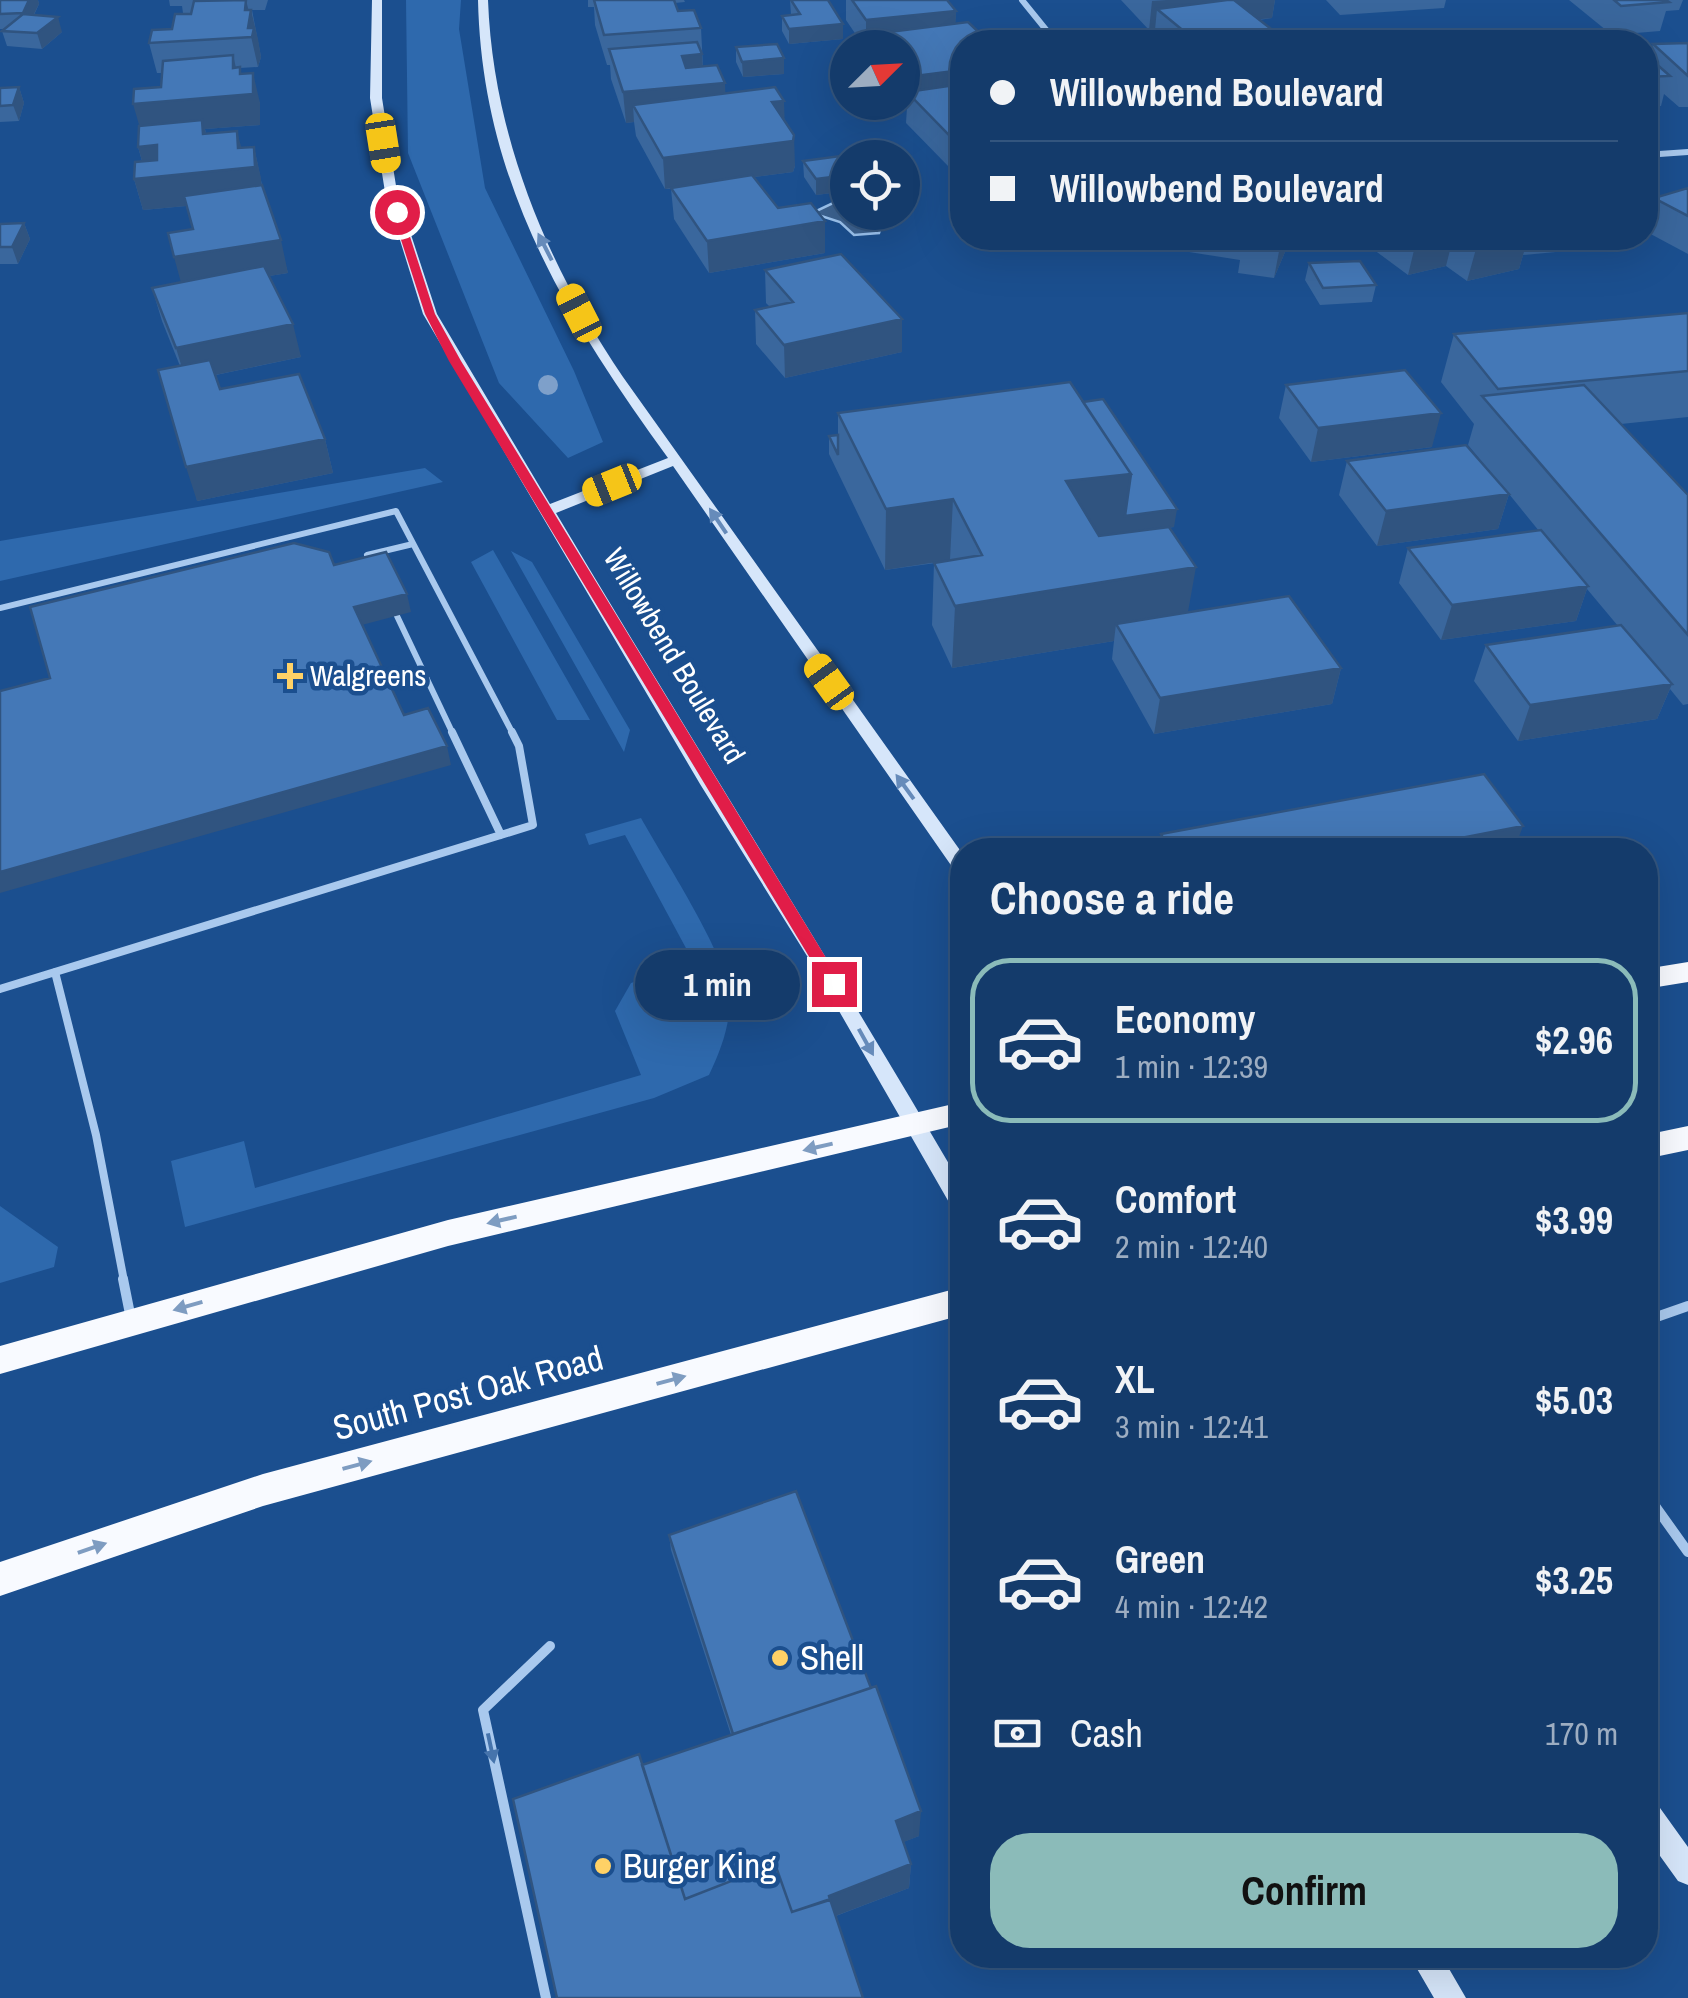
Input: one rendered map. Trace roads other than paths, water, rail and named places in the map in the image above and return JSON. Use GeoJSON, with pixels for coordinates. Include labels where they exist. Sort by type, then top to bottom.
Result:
{"type":"FeatureCollection","features":[{"type":"Feature","properties":{"kind":"highway"},"geometry":{"type":"LineString","coordinates":[[1658,977],[1688,972]]}},
{"type":"Feature","properties":{"kind":"highway"},"geometry":{"type":"LineString","coordinates":[[0,1360],[448,1233],[950,1116]]}},
{"type":"Feature","properties":{"kind":"highway"},"geometry":{"type":"LineString","coordinates":[[1658,1144],[1688,1138]]}},
{"type":"Feature","properties":{"kind":"highway","name":"South Post Oak Road"},"geometry":{"type":"LineString","coordinates":[[0,1579],[263,1490],[950,1305]]}},
{"type":"Feature","properties":{"kind":"main road","name":"Willowbend Boulevard"},"geometry":{"type":"LineString","coordinates":[[378,0],[376,98],[391,192],[430,314],[709,784],[820,959],[950,1185]]}},
{"type":"Feature","properties":{"kind":"main road"},"geometry":{"type":"LineString","coordinates":[[483,0],[482,36],[490,86],[533,222],[594,343],[783,618],[950,849]]}},
{"type":"Feature","properties":{"kind":"main road"},"geometry":{"type":"LineString","coordinates":[[547,511],[677,459]]}},
{"type":"Feature","properties":{"kind":"main road"},"geometry":{"type":"LineString","coordinates":[[1658,1828],[1688,1870]]}},
{"type":"Feature","properties":{"kind":"main road"},"geometry":{"type":"LineString","coordinates":[[1432,1968],[1451,1998]]}},
{"type":"Feature","properties":{"kind":"street"},"geometry":{"type":"LineString","coordinates":[[1022,0],[1046,30]]}},
{"type":"Feature","properties":{"kind":"street"},"geometry":{"type":"LineString","coordinates":[[1658,154],[1688,152]]}},
{"type":"Feature","properties":{"kind":"lane"},"geometry":{"type":"LineString","coordinates":[[0,608],[396,511],[520,746],[533,826],[0,989]]}},
{"type":"Feature","properties":{"kind":"lane"},"geometry":{"type":"LineString","coordinates":[[377,573],[368,554],[413,544]]}},
{"type":"Feature","properties":{"kind":"lane"},"geometry":{"type":"LineString","coordinates":[[397,616],[501,834]]}},
{"type":"Feature","properties":{"kind":"lane"},"geometry":{"type":"LineString","coordinates":[[55,972],[96,1136],[132,1322]]}},
{"type":"Feature","properties":{"kind":"lane"},"geometry":{"type":"LineString","coordinates":[[1658,1317],[1688,1306]]}},
{"type":"Feature","properties":{"kind":"lane"},"geometry":{"type":"LineString","coordinates":[[1658,1510],[1688,1552]]}},
{"type":"Feature","properties":{"kind":"lane"},"geometry":{"type":"LineString","coordinates":[[546,1998],[483,1710],[550,1646]]}},
{"type":"Feature","properties":{"kind":"place","name":"Walgreens"},"geometry":{"type":"Point","coordinates":[290,676]}},
{"type":"Feature","properties":{"kind":"place","name":"Shell"},"geometry":{"type":"Point","coordinates":[780,1658]}},
{"type":"Feature","properties":{"kind":"place","name":"Burger King"},"geometry":{"type":"Point","coordinates":[603,1866]}}]}
